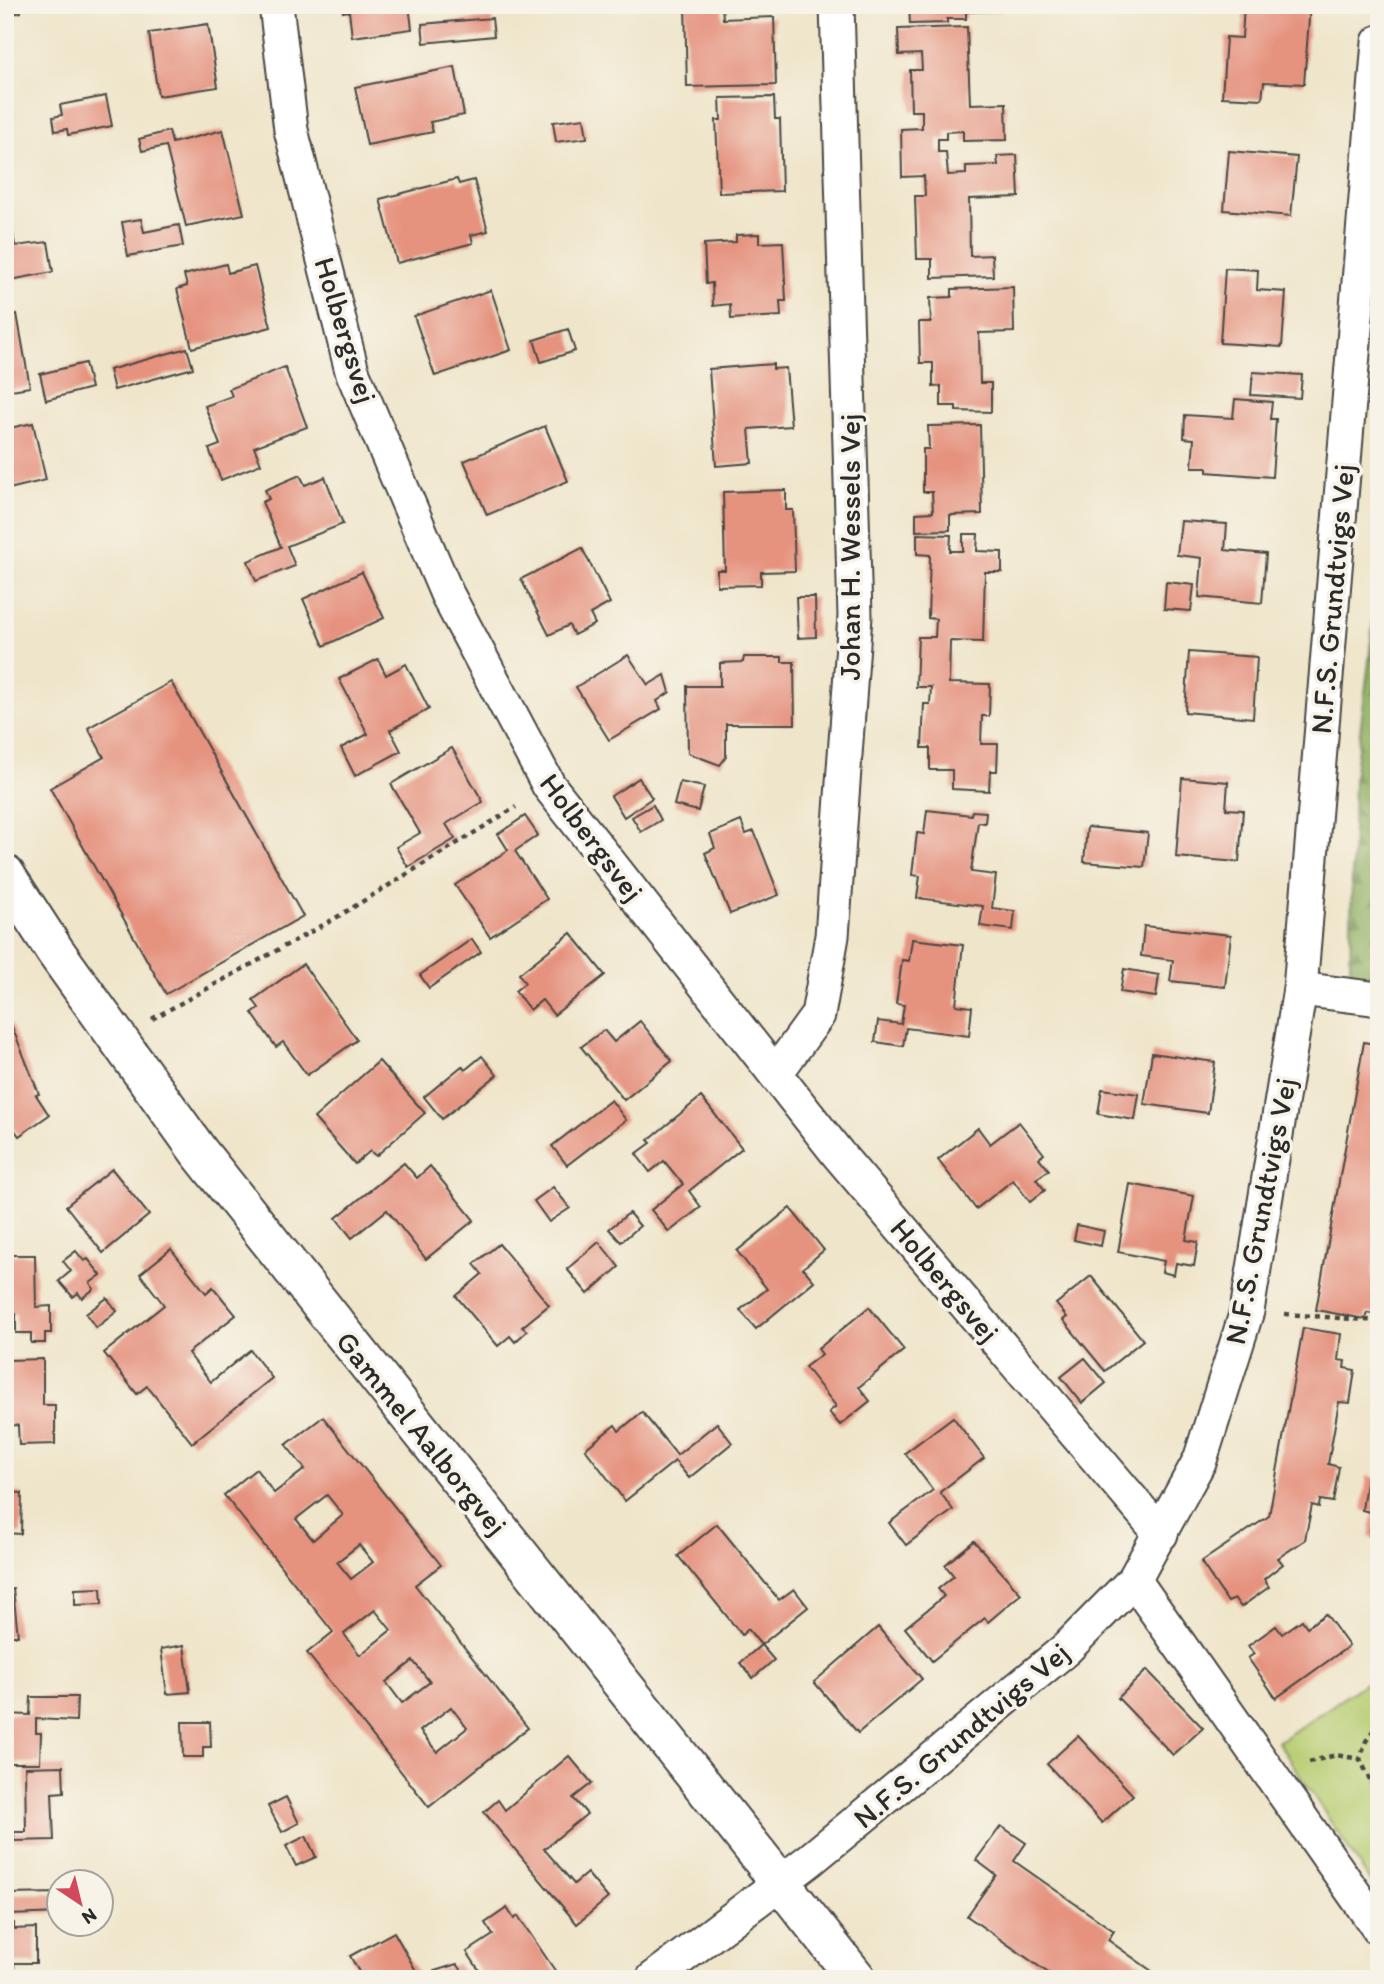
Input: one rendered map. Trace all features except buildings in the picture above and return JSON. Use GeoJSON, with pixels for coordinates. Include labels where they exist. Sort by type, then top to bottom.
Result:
{"type":"FeatureCollection","features":[{"type":"Feature","properties":{"kind":"street","name":"Holbergsvej"},"geometry":{"type":"LineString","coordinates":[[276,5],[291,130],[352,370],[447,594],[549,786],[838,1154],[1161,1534]]}},
{"type":"Feature","properties":{"kind":"street","name":"Johan H. Wessels Vej"},"geometry":{"type":"LineString","coordinates":[[776,1073],[818,1015],[832,936],[855,616],[837,5]]}},
{"type":"Feature","properties":{"kind":"street","name":"N.F.S. Grundtvigs Vej"},"geometry":{"type":"LineString","coordinates":[[653,1979],[810,1860],[1066,1649],[1134,1580],[1200,1460],[1247,1311],[1300,989],[1379,42]]}},
{"type":"Feature","properties":{"kind":"street","name":"Gammel Aalborgvej"},"geometry":{"type":"LineString","coordinates":[[5,874],[55,951],[208,1162],[857,1979]]}},
{"type":"Feature","properties":{"kind":"street"},"geometry":{"type":"LineString","coordinates":[[1300,989],[1379,999]]}},
{"type":"Feature","properties":{"kind":"street"},"geometry":{"type":"LineString","coordinates":[[1134,1580],[1379,1928]]}},
{"type":"Feature","properties":{"kind":"path"},"geometry":{"type":"LineString","coordinates":[[117,1038],[334,919],[549,786]]}},
{"type":"Feature","properties":{"kind":"path"},"geometry":{"type":"LineString","coordinates":[[1247,1311],[1379,1321]]}},
{"type":"Feature","properties":{"kind":"path"},"geometry":{"type":"LineString","coordinates":[[1379,1722],[1366,1741],[1360,1759],[1379,1798]]}},
{"type":"Feature","properties":{"kind":"path"},"geometry":{"type":"LineString","coordinates":[[1273,1778],[1317,1758],[1336,1755],[1360,1759]]}},
{"type":"Feature","properties":{"kind":"green space"},"geometry":{"type":"Polygon","coordinates":[[[1379,551],[1379,974],[1350,976],[1354,778],[1369,662],[1379,551]]]}},
{"type":"Feature","properties":{"kind":"green space"},"geometry":{"type":"Polygon","coordinates":[[[1379,1674],[1379,1895],[1278,1742],[1379,1674]]]}}]}
